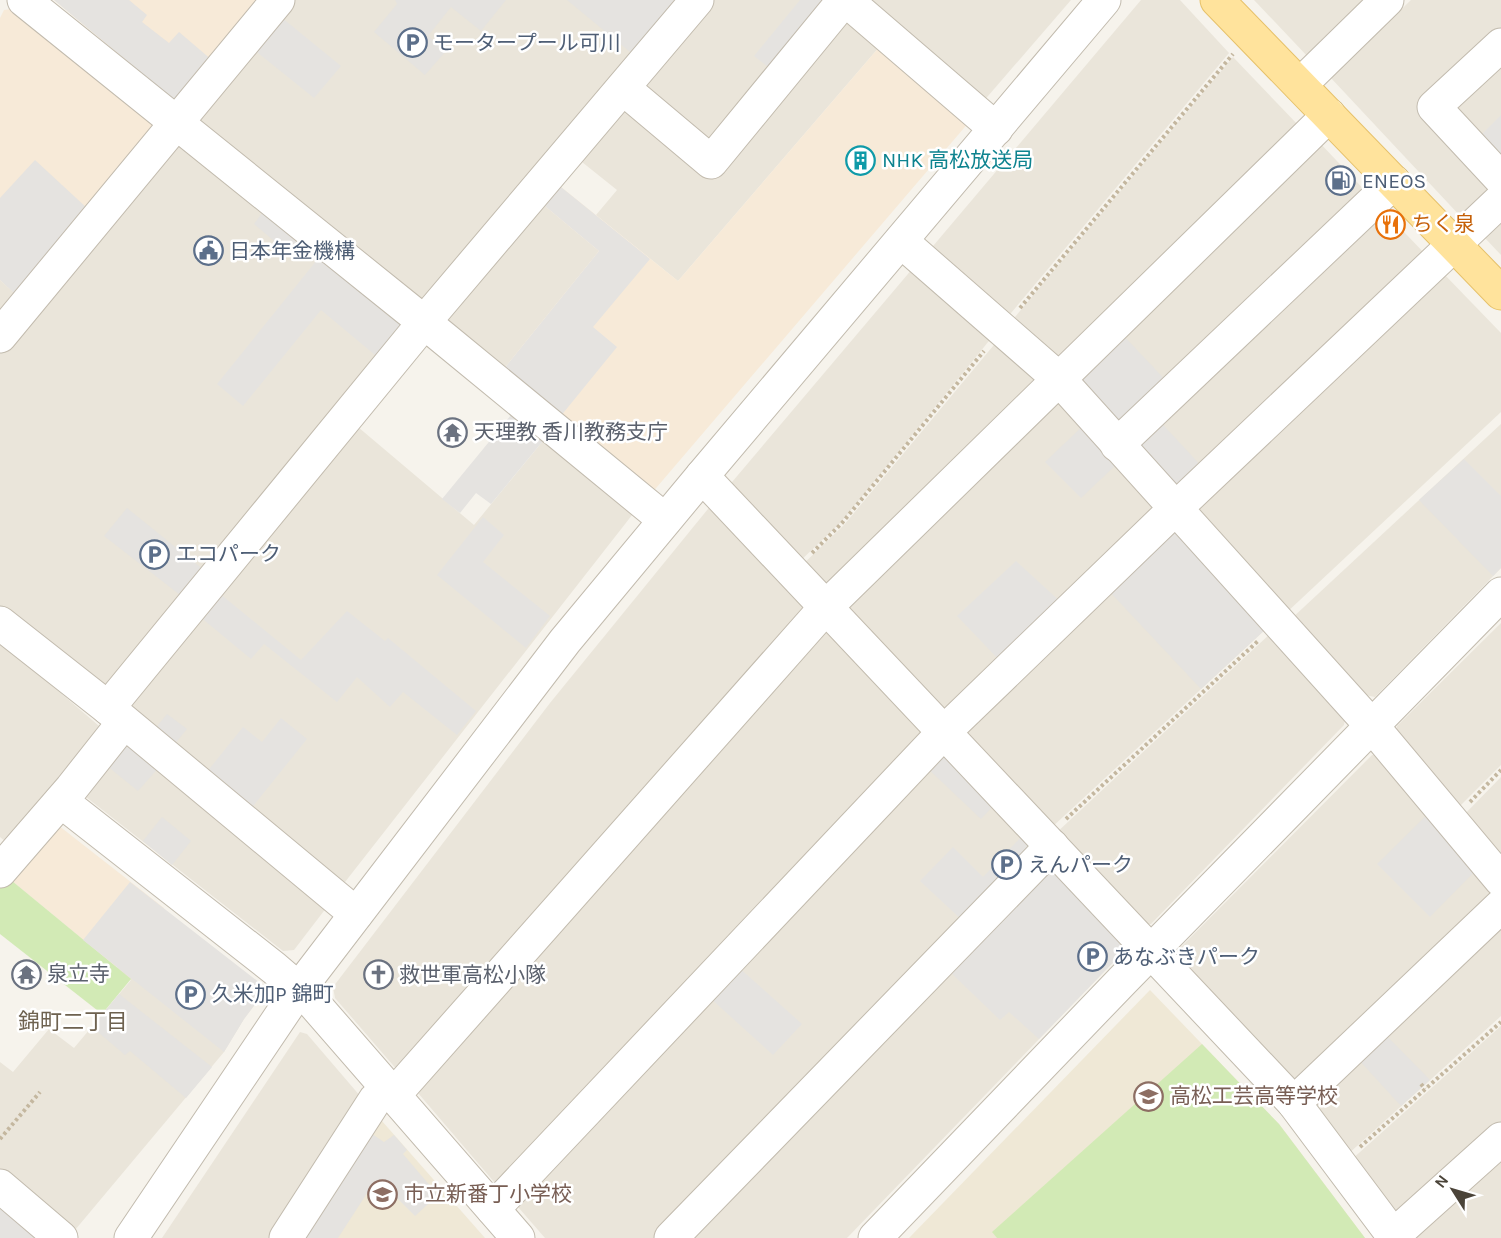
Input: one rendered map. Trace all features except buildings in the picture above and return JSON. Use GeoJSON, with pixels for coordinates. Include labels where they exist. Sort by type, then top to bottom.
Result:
{"type":"FeatureCollection","features":[{"type":"Feature","properties":{"kind":"main road"},"geometry":{"type":"LineString","coordinates":[[1217,0],[1501,293]]}},
{"type":"Feature","properties":{"kind":"street"},"geometry":{"type":"LineString","coordinates":[[24,0],[424,322],[665,520]]}},
{"type":"Feature","properties":{"kind":"street"},"geometry":{"type":"LineString","coordinates":[[0,336],[278,0]]}},
{"type":"Feature","properties":{"kind":"street"},"geometry":{"type":"LineString","coordinates":[[0,871],[61,801],[116,715],[424,322],[697,0]]}},
{"type":"Feature","properties":{"kind":"street"},"geometry":{"type":"LineString","coordinates":[[623,88],[711,162],[845,0],[996,129]]}},
{"type":"Feature","properties":{"kind":"street"},"geometry":{"type":"LineString","coordinates":[[131,1238],[299,989],[566,641],[665,520],[1104,0]]}},
{"type":"Feature","properties":{"kind":"street"},"geometry":{"type":"LineString","coordinates":[[1300,85],[1387,0]]}},
{"type":"Feature","properties":{"kind":"street"},"geometry":{"type":"LineString","coordinates":[[1501,45],[1434,108],[1501,179]]}},
{"type":"Feature","properties":{"kind":"street"},"geometry":{"type":"LineString","coordinates":[[286,1238],[375,1100],[390,1092],[826,607],[1329,115]]}},
{"type":"Feature","properties":{"kind":"street"},"geometry":{"type":"LineString","coordinates":[[1117,445],[1394,182]]}},
{"type":"Feature","properties":{"kind":"street"},"geometry":{"type":"LineString","coordinates":[[493,1209],[944,732],[1501,200]]}},
{"type":"Feature","properties":{"kind":"street"},"geometry":{"type":"LineString","coordinates":[[901,241],[1059,379],[1371,726],[1501,880]]}},
{"type":"Feature","properties":{"kind":"street"},"geometry":{"type":"LineString","coordinates":[[702,476],[1294,1103],[1394,1237],[1501,1139]]}},
{"type":"Feature","properties":{"kind":"street"},"geometry":{"type":"LineString","coordinates":[[875,1238],[1501,594]]}},
{"type":"Feature","properties":{"kind":"street"},"geometry":{"type":"LineString","coordinates":[[0,623],[116,715],[356,914]]}},
{"type":"Feature","properties":{"kind":"street"},"geometry":{"type":"LineString","coordinates":[[61,801],[299,989],[518,1238]]}},
{"type":"Feature","properties":{"kind":"street"},"geometry":{"type":"LineString","coordinates":[[671,1238],[1048,842]]}},
{"type":"Feature","properties":{"kind":"street"},"geometry":{"type":"LineString","coordinates":[[1294,1103],[1501,906]]}},
{"type":"Feature","properties":{"kind":"street"},"geometry":{"type":"LineString","coordinates":[[0,1186],[61,1238]]}},
{"type":"Feature","properties":{"kind":"path"},"geometry":{"type":"LineString","coordinates":[[1048,842],[1278,622]]}},
{"type":"Feature","properties":{"kind":"path"},"geometry":{"type":"LineString","coordinates":[[1451,821],[1501,770]]}},
{"type":"Feature","properties":{"kind":"path"},"geometry":{"type":"LineString","coordinates":[[1340,1165],[1501,1022]]}},
{"type":"Feature","properties":{"kind":"path"},"geometry":{"type":"LineString","coordinates":[[1421,1084],[1425,1089]]}},
{"type":"Feature","properties":{"kind":"path"},"geometry":{"type":"LineString","coordinates":[[0,1139],[40,1092]]}},
{"type":"Feature","properties":{"kind":"shaded area"},"geometry":{"type":"Polygon","coordinates":[[[54,0],[264,0],[179,104],[54,0]]]}},
{"type":"Feature","properties":{"kind":"shaded area"},"geometry":{"type":"Polygon","coordinates":[[[54,0],[129,0],[147,15],[142,22],[169,43],[179,32],[213,61],[179,104],[54,0]]]}},
{"type":"Feature","properties":{"kind":"shaded area"},"geometry":{"type":"Polygon","coordinates":[[[295,0],[682,0],[426,307],[195,119],[295,0]]]}},
{"type":"Feature","properties":{"kind":"shaded area","name":"モータープール可川"},"geometry":{"type":"Polygon","coordinates":[[[395,0],[506,0],[481,31],[451,7],[428,36],[446,51],[425,75],[374,32],[397,4],[395,0]]]}},
{"type":"Feature","properties":{"kind":"shaded area","name":"モータープール可川"},"geometry":{"type":"Polygon","coordinates":[[[567,0],[682,0],[635,56],[567,0]]]}},
{"type":"Feature","properties":{"kind":"shaded area"},"geometry":{"type":"Polygon","coordinates":[[[709,0],[830,0],[710,154],[635,91],[709,0]]]}},
{"type":"Feature","properties":{"kind":"shaded area"},"geometry":{"type":"Polygon","coordinates":[[[800,0],[830,0],[777,74],[754,56],[800,0]]]}},
{"type":"Feature","properties":{"kind":"shaded area"},"geometry":{"type":"Polygon","coordinates":[[[859,0],[1071,0],[982,103],[859,0]]]}},
{"type":"Feature","properties":{"kind":"shaded area"},"geometry":{"type":"Polygon","coordinates":[[[1141,0],[1180,0],[1229,53],[1006,319],[928,252],[1141,0]]]}},
{"type":"Feature","properties":{"kind":"shaded area"},"geometry":{"type":"Polygon","coordinates":[[[1254,0],[1369,0],[1309,58],[1254,0]]]}},
{"type":"Feature","properties":{"kind":"shaded area"},"geometry":{"type":"Polygon","coordinates":[[[1411,0],[1501,0],[1501,41],[1431,108],[1501,183],[1463,219],[1331,78],[1411,0]]]}},
{"type":"Feature","properties":{"kind":"shaded area"},"geometry":{"type":"Polygon","coordinates":[[[18,8],[160,124],[16,295],[0,280],[0,18],[4,10],[18,8]]]}},
{"type":"Feature","properties":{"kind":"shaded area"},"geometry":{"type":"Polygon","coordinates":[[[841,10],[881,45],[678,281],[596,215],[617,190],[577,158],[627,98],[709,166],[841,10]]]}},
{"type":"Feature","properties":{"kind":"shaded area"},"geometry":{"type":"Polygon","coordinates":[[[281,17],[341,66],[314,98],[253,49],[281,17]]]}},
{"type":"Feature","properties":{"kind":"shaded area"},"geometry":{"type":"Polygon","coordinates":[[[881,45],[970,121],[651,494],[503,370],[599,251],[540,202],[556,183],[678,281],[881,45]]]}},
{"type":"Feature","properties":{"kind":"shaded area"},"geometry":{"type":"Polygon","coordinates":[[[1501,49],[1501,175],[1439,108],[1501,49]]]}},
{"type":"Feature","properties":{"kind":"shaded area"},"geometry":{"type":"Polygon","coordinates":[[[1233,57],[1300,127],[1063,357],[1048,356],[1010,323],[1233,57]]]}},
{"type":"Feature","properties":{"kind":"shaded area"},"geometry":{"type":"Polygon","coordinates":[[[1501,115],[1501,175],[1472,144],[1501,115]]]}},
{"type":"Feature","properties":{"kind":"shaded area"},"geometry":{"type":"Polygon","coordinates":[[[180,140],[408,327],[103,695],[0,609],[0,353],[180,140]]]}},
{"type":"Feature","properties":{"kind":"shaded area"},"geometry":{"type":"Polygon","coordinates":[[[1318,141],[1372,198],[1173,388],[1081,369],[1318,141]]]}},
{"type":"Feature","properties":{"kind":"shaded area"},"geometry":{"type":"Polygon","coordinates":[[[35,160],[88,209],[16,295],[0,280],[0,198],[35,160]]]}},
{"type":"Feature","properties":{"kind":"shaded area"},"geometry":{"type":"Polygon","coordinates":[[[556,183],[650,259],[593,327],[617,347],[560,417],[503,370],[599,251],[540,202],[556,183]]]}},
{"type":"Feature","properties":{"kind":"shaded area"},"geometry":{"type":"Polygon","coordinates":[[[540,202],[599,251],[503,370],[443,319],[540,202]]]}},
{"type":"Feature","properties":{"kind":"shaded area"},"geometry":{"type":"Polygon","coordinates":[[[1381,208],[1428,257],[1185,489],[1126,440],[1381,208]]]}},
{"type":"Feature","properties":{"kind":"shaded area"},"geometry":{"type":"Polygon","coordinates":[[[265,209],[310,247],[298,261],[254,224],[265,209]]]}},
{"type":"Feature","properties":{"kind":"shaded area"},"geometry":{"type":"Polygon","coordinates":[[[1501,221],[1501,255],[1484,237],[1501,221]]]}},
{"type":"Feature","properties":{"kind":"shaded area"},"geometry":{"type":"Polygon","coordinates":[[[321,255],[408,327],[381,360],[321,310],[243,406],[217,384],[321,255]]]}},
{"type":"Feature","properties":{"kind":"shaded area"},"geometry":{"type":"Polygon","coordinates":[[[913,268],[993,336],[841,522],[797,564],[727,488],[913,268]]]}},
{"type":"Feature","properties":{"kind":"shaded area"},"geometry":{"type":"Polygon","coordinates":[[[1442,272],[1501,333],[1501,412],[1285,614],[1198,515],[1201,501],[1442,272]]]}},
{"type":"Feature","properties":{"kind":"shaded area"},"geometry":{"type":"Polygon","coordinates":[[[0,280],[16,295],[0,314],[0,280]]]}},
{"type":"Feature","properties":{"kind":"shaded area"},"geometry":{"type":"Polygon","coordinates":[[[1120,332],[1173,388],[1122,435],[1079,387],[1081,369],[1120,332]]]}},
{"type":"Feature","properties":{"kind":"shaded area"},"geometry":{"type":"Polygon","coordinates":[[[998,340],[1035,372],[1035,384],[826,584],[800,567],[844,525],[998,340]]]}},
{"type":"Feature","properties":{"kind":"shaded area"},"geometry":{"type":"Polygon","coordinates":[[[1062,398],[1157,503],[949,714],[842,601],[1062,398]]]}},
{"type":"Feature","properties":{"kind":"shaded area"},"geometry":{"type":"Polygon","coordinates":[[[516,409],[547,436],[491,504],[476,493],[460,513],[442,499],[516,409]]]}},
{"type":"Feature","properties":{"kind":"shaded area"},"geometry":{"type":"Polygon","coordinates":[[[1153,414],[1205,470],[1170,489],[1126,440],[1153,414]]]}},
{"type":"Feature","properties":{"kind":"shaded area"},"geometry":{"type":"Polygon","coordinates":[[[1085,424],[1119,462],[1081,498],[1045,462],[1085,424]]]}},
{"type":"Feature","properties":{"kind":"shaded area"},"geometry":{"type":"Polygon","coordinates":[[[1501,424],[1501,568],[1375,697],[1360,694],[1290,620],[1501,424]]]}},
{"type":"Feature","properties":{"kind":"shaded area"},"geometry":{"type":"Polygon","coordinates":[[[358,427],[474,525],[547,436],[636,510],[338,891],[120,711],[358,427]]]}},
{"type":"Feature","properties":{"kind":"shaded area"},"geometry":{"type":"Polygon","coordinates":[[[1464,459],[1501,496],[1501,568],[1493,576],[1419,500],[1464,459]]]}},
{"type":"Feature","properties":{"kind":"shaded area"},"geometry":{"type":"Polygon","coordinates":[[[712,504],[805,602],[805,612],[398,1071],[335,998],[333,987],[550,703],[712,504]]]}},
{"type":"Feature","properties":{"kind":"shaded area","name":"エコパーク"},"geometry":{"type":"Polygon","coordinates":[[[127,508],[205,571],[184,598],[104,536],[127,508]]]}},
{"type":"Feature","properties":{"kind":"shaded area"},"geometry":{"type":"Polygon","coordinates":[[[483,517],[504,535],[483,562],[550,616],[526,648],[437,575],[483,517]]]}},
{"type":"Feature","properties":{"kind":"shaded area"},"geometry":{"type":"Polygon","coordinates":[[[1174,529],[1268,627],[1201,689],[1109,591],[1174,529]]]}},
{"type":"Feature","properties":{"kind":"shaded area"},"geometry":{"type":"Polygon","coordinates":[[[1016,561],[1064,605],[1002,663],[957,616],[1016,561]]]}},
{"type":"Feature","properties":{"kind":"shaded area"},"geometry":{"type":"Polygon","coordinates":[[[1109,591],[1268,627],[1050,829],[964,739],[964,728],[1109,591]]]}},
{"type":"Feature","properties":{"kind":"shaded area"},"geometry":{"type":"Polygon","coordinates":[[[219,593],[301,660],[347,611],[385,641],[388,638],[476,711],[457,735],[403,692],[390,707],[357,677],[337,702],[264,644],[251,659],[199,616],[219,593]]]}},
{"type":"Feature","properties":{"kind":"shaded area"},"geometry":{"type":"Polygon","coordinates":[[[1501,623],[1501,765],[1456,810],[1395,739],[1397,726],[1501,623]]]}},
{"type":"Feature","properties":{"kind":"shaded area"},"geometry":{"type":"Polygon","coordinates":[[[826,625],[922,727],[922,739],[501,1190],[412,1086],[826,625]]]}},
{"type":"Feature","properties":{"kind":"shaded area"},"geometry":{"type":"Polygon","coordinates":[[[1272,632],[1346,712],[1344,725],[1151,924],[1138,924],[1054,835],[1272,632]]]}},
{"type":"Feature","properties":{"kind":"shaded area"},"geometry":{"type":"Polygon","coordinates":[[[0,641],[106,732],[11,846],[0,837],[0,641]]]}},
{"type":"Feature","properties":{"kind":"shaded area"},"geometry":{"type":"Polygon","coordinates":[[[167,714],[187,729],[169,751],[150,735],[167,714]]]}},
{"type":"Feature","properties":{"kind":"shaded area"},"geometry":{"type":"Polygon","coordinates":[[[281,718],[307,739],[246,815],[202,778],[243,727],[262,742],[281,718]]]}},
{"type":"Feature","properties":{"kind":"shaded area"},"geometry":{"type":"Polygon","coordinates":[[[123,734],[330,903],[294,950],[283,951],[77,790],[123,734]]]}},
{"type":"Feature","properties":{"kind":"shaded area"},"geometry":{"type":"Polygon","coordinates":[[[123,734],[161,765],[138,791],[101,761],[123,734]]]}},
{"type":"Feature","properties":{"kind":"shaded area"},"geometry":{"type":"Polygon","coordinates":[[[932,752],[1032,843],[658,1238],[545,1238],[518,1207],[932,752]]]}},
{"type":"Feature","properties":{"kind":"shaded area"},"geometry":{"type":"Polygon","coordinates":[[[945,753],[995,804],[981,819],[922,763],[945,753]]]}},
{"type":"Feature","properties":{"kind":"shaded area"},"geometry":{"type":"Polygon","coordinates":[[[1372,755],[1382,755],[1494,885],[1493,899],[1302,1083],[1291,1083],[1177,964],[1176,952],[1372,755]]]}},
{"type":"Feature","properties":{"kind":"shaded area"},"geometry":{"type":"Polygon","coordinates":[[[1501,777],[1501,864],[1462,817],[1501,777]]]}},
{"type":"Feature","properties":{"kind":"shaded area"},"geometry":{"type":"Polygon","coordinates":[[[1431,811],[1479,867],[1430,917],[1377,864],[1431,811]]]}},
{"type":"Feature","properties":{"kind":"shaded area"},"geometry":{"type":"Polygon","coordinates":[[[162,817],[191,841],[172,865],[143,841],[162,817]]]}},
{"type":"Feature","properties":{"kind":"shaded area"},"geometry":{"type":"Polygon","coordinates":[[[54,822],[164,908],[116,967],[6,876],[54,822]]]}},
{"type":"Feature","properties":{"kind":"shaded area"},"geometry":{"type":"Polygon","coordinates":[[[1024,834],[1032,843],[1031,853],[964,922],[920,881],[953,847],[983,877],[1024,834]]]}},
{"type":"Feature","properties":{"kind":"shaded area"},"geometry":{"type":"Polygon","coordinates":[[[1046,867],[1127,948],[847,1238],[686,1238],[1046,867]]]}},
{"type":"Feature","properties":{"kind":"shaded area"},"geometry":{"type":"Polygon","coordinates":[[[1046,867],[1056,868],[1127,948],[1039,1039],[1009,1012],[1000,1020],[947,969],[1046,867]]]}},
{"type":"Feature","properties":{"kind":"shaded area"},"geometry":{"type":"Polygon","coordinates":[[[130,882],[260,983],[262,995],[224,1052],[83,940],[130,882]]]}},
{"type":"Feature","properties":{"kind":"shaded area"},"geometry":{"type":"Polygon","coordinates":[[[1501,922],[1501,1016],[1347,1155],[1314,1112],[1317,1098],[1501,922]]]}},
{"type":"Feature","properties":{"kind":"shaded area"},"geometry":{"type":"Polygon","coordinates":[[[737,966],[802,1024],[773,1055],[709,997],[737,966]]]}},
{"type":"Feature","properties":{"kind":"shaded area"},"geometry":{"type":"Polygon","coordinates":[[[116,967],[260,983],[262,995],[224,1052],[70,1236],[0,1176],[0,1062],[13,1072],[49,1029],[74,1048],[131,980],[116,967]]]}},
{"type":"Feature","properties":{"kind":"shaded area","name":"高松工芸高等学校"},"geometry":{"type":"Polygon","coordinates":[[[1150,990],[1279,1124],[1365,1238],[909,1238],[1150,990]]]}},
{"type":"Feature","properties":{"kind":"shaded area"},"geometry":{"type":"Polygon","coordinates":[[[119,994],[212,1067],[186,1098],[130,1051],[125,1055],[92,1027],[119,994]]]}},
{"type":"Feature","properties":{"kind":"shaded area"},"geometry":{"type":"Polygon","coordinates":[[[1501,1026],[1501,1126],[1411,1208],[1390,1214],[1350,1161],[1501,1026]]]}},
{"type":"Feature","properties":{"kind":"shaded area"},"geometry":{"type":"Polygon","coordinates":[[[300,1032],[307,1034],[367,1104],[281,1238],[162,1238],[300,1032]]]}},
{"type":"Feature","properties":{"kind":"shaded area"},"geometry":{"type":"Polygon","coordinates":[[[1384,1033],[1430,1080],[1401,1106],[1358,1059],[1384,1033]]]}},
{"type":"Feature","properties":{"kind":"shaded area","name":"市立新番丁小学校"},"geometry":{"type":"Polygon","coordinates":[[[374,1112],[485,1238],[292,1238],[374,1112]]]}},
{"type":"Feature","properties":{"kind":"shaded area"},"geometry":{"type":"Polygon","coordinates":[[[363,1128],[384,1142],[394,1135],[407,1150],[403,1154],[438,1195],[415,1216],[380,1181],[373,1184],[338,1238],[292,1238],[363,1128]]]}},
{"type":"Feature","properties":{"kind":"shaded area"},"geometry":{"type":"Polygon","coordinates":[[[1501,1153],[1501,1238],[1411,1238],[1501,1153]]]}},
{"type":"Feature","properties":{"kind":"shaded area"},"geometry":{"type":"Polygon","coordinates":[[[0,1196],[49,1238],[0,1238],[0,1196]]]}},
{"type":"Feature","properties":{"kind":"green space"},"geometry":{"type":"Polygon","coordinates":[[[6,876],[131,979],[102,1014],[0,934],[0,882],[6,876]]]}},
{"type":"Feature","properties":{"kind":"green space","name":"高松工芸高等学校"},"geometry":{"type":"Polygon","coordinates":[[[1202,1044],[1279,1124],[1365,1238],[997,1238],[992,1232],[1202,1044]]]}},
{"type":"Feature","properties":{"kind":"place","name":"モータープール可川"},"geometry":{"type":"Point","coordinates":[412,43]}},
{"type":"Feature","properties":{"kind":"place","name":"NHK 高松放送局"},"geometry":{"type":"Point","coordinates":[861,160]}},
{"type":"Feature","properties":{"kind":"place","name":"ENEOS"},"geometry":{"type":"Point","coordinates":[1341,181]}},
{"type":"Feature","properties":{"kind":"place","name":"ちく泉"},"geometry":{"type":"Point","coordinates":[1391,224]}},
{"type":"Feature","properties":{"kind":"place","name":"日本年金機構"},"geometry":{"type":"Point","coordinates":[208,251]}},
{"type":"Feature","properties":{"kind":"place","name":"天理教 香川教務支庁"},"geometry":{"type":"Point","coordinates":[453,432]}},
{"type":"Feature","properties":{"kind":"place","name":"エコパーク"},"geometry":{"type":"Point","coordinates":[155,554]}},
{"type":"Feature","properties":{"kind":"place","name":"えんパーク"},"geometry":{"type":"Point","coordinates":[1007,865]}},
{"type":"Feature","properties":{"kind":"place","name":"あなぶきパーク"},"geometry":{"type":"Point","coordinates":[1092,957]}},
{"type":"Feature","properties":{"kind":"place","name":"泉立寺"},"geometry":{"type":"Point","coordinates":[26,974]}},
{"type":"Feature","properties":{"kind":"place","name":"救世軍高松小隊"},"geometry":{"type":"Point","coordinates":[378,975]}},
{"type":"Feature","properties":{"kind":"place","name":"久米加P 錦町"},"geometry":{"type":"Point","coordinates":[191,994]}},
{"type":"Feature","properties":{"kind":"place","name":"高松工芸高等学校"},"geometry":{"type":"Point","coordinates":[1149,1096]}},
{"type":"Feature","properties":{"kind":"place","name":"市立新番丁小学校"},"geometry":{"type":"Point","coordinates":[383,1194]}},
{"type":"Feature","properties":{"kind":"district","name":"錦町二丁目"},"geometry":{"type":"Point","coordinates":[73,1022]}}]}
